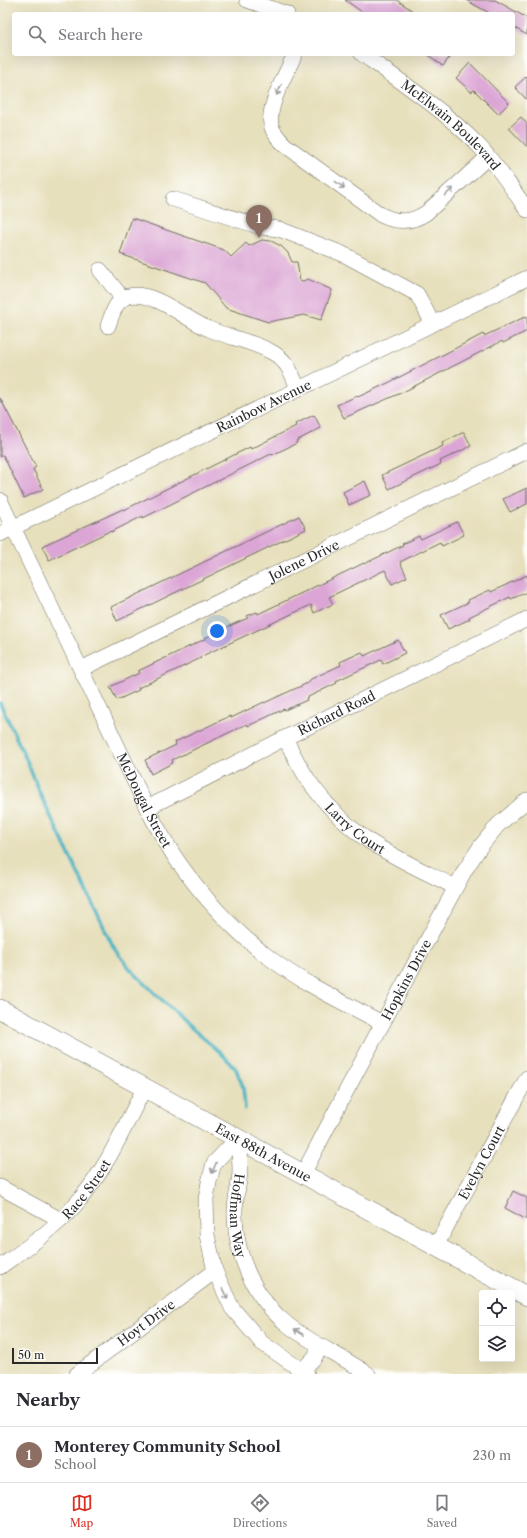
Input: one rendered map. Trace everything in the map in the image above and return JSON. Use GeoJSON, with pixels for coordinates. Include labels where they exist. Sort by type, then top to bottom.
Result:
{"type":"FeatureCollection","features":[{"type":"Feature","properties":{"kind":"main road","name":"East 88th Avenue"},"geometry":{"type":"LineString","coordinates":[[0,1009],[527,1296]]}},
{"type":"Feature","properties":{"kind":"street"},"geometry":{"type":"LineString","coordinates":[[247,0],[281,12]]}},
{"type":"Feature","properties":{"kind":"street"},"geometry":{"type":"LineString","coordinates":[[294,56],[271,110],[271,126],[274,133],[285,145],[381,215],[396,221],[404,222],[418,218],[426,213],[488,157]]}},
{"type":"Feature","properties":{"kind":"street","name":"McElwain Boulevard"},"geometry":{"type":"LineString","coordinates":[[365,56],[405,84],[459,127],[480,147],[527,210]]}},
{"type":"Feature","properties":{"kind":"street"},"geometry":{"type":"LineString","coordinates":[[173,199],[261,227],[284,230],[297,237],[343,254],[417,294],[433,324]]}},
{"type":"Feature","properties":{"kind":"street"},"geometry":{"type":"LineString","coordinates":[[100,270],[123,299]]}},
{"type":"Feature","properties":{"kind":"street","name":"Rainbow Avenue"},"geometry":{"type":"LineString","coordinates":[[0,534],[527,278]]}},
{"type":"Feature","properties":{"kind":"street"},"geometry":{"type":"LineString","coordinates":[[108,326],[116,307],[123,299],[128,296],[150,298],[178,311],[207,328],[276,354],[285,363],[292,374],[298,389]]}},
{"type":"Feature","properties":{"kind":"street","name":"Jolene Drive"},"geometry":{"type":"LineString","coordinates":[[81,669],[527,451]]}},
{"type":"Feature","properties":{"kind":"street","name":"McDougal Street"},"geometry":{"type":"LineString","coordinates":[[0,500],[147,808],[168,845],[192,881],[239,932],[267,956],[292,973],[382,1023]]}},
{"type":"Feature","properties":{"kind":"street","name":"Richard Road"},"geometry":{"type":"LineString","coordinates":[[147,808],[285,738],[527,620]]}},
{"type":"Feature","properties":{"kind":"street","name":"Larry Court"},"geometry":{"type":"LineString","coordinates":[[285,738],[298,764],[313,787],[328,806],[344,821],[378,847],[455,887]]}},
{"type":"Feature","properties":{"kind":"street","name":"Hopkins Drive"},"geometry":{"type":"LineString","coordinates":[[303,1174],[455,887],[480,847],[498,825],[527,800]]}},
{"type":"Feature","properties":{"kind":"street","name":"Evelyn Court"},"geometry":{"type":"LineString","coordinates":[[436,1246],[527,1078]]}},
{"type":"Feature","properties":{"kind":"street","name":"Race Street"},"geometry":{"type":"LineString","coordinates":[[0,1267],[62,1220],[82,1198],[102,1169],[145,1087]]}},
{"type":"Feature","properties":{"kind":"street","name":"Hoffman Way"},"geometry":{"type":"LineString","coordinates":[[238,1138],[214,1164],[206,1199],[207,1236],[215,1271],[232,1308],[246,1325],[262,1343],[303,1373]]}},
{"type":"Feature","properties":{"kind":"street","name":"Hoffman Way"},"geometry":{"type":"LineString","coordinates":[[238,1138],[240,1173],[236,1192],[235,1216],[237,1242],[254,1286],[269,1307],[287,1325],[321,1347],[368,1374]]}},
{"type":"Feature","properties":{"kind":"street"},"geometry":{"type":"LineString","coordinates":[[0,1186],[62,1220]]}},
{"type":"Feature","properties":{"kind":"street","name":"Hoyt Drive"},"geometry":{"type":"LineString","coordinates":[[76,1374],[215,1271]]}},
{"type":"Feature","properties":{"kind":"street"},"geometry":{"type":"LineString","coordinates":[[303,1373],[321,1347]]}},
{"type":"Feature","properties":{"kind":"building"},"geometry":{"type":"Polygon","coordinates":[[[345,0],[397,0],[414,12],[362,12],[345,0]]]}},
{"type":"Feature","properties":{"kind":"building"},"geometry":{"type":"Polygon","coordinates":[[[466,0],[495,0],[527,18],[527,35],[515,28],[515,12],[487,12],[466,0]]]}},
{"type":"Feature","properties":{"kind":"building"},"geometry":{"type":"Polygon","coordinates":[[[430,56],[450,56],[443,66],[430,56]]]}},
{"type":"Feature","properties":{"kind":"building"},"geometry":{"type":"Polygon","coordinates":[[[470,63],[509,103],[498,114],[474,90],[471,92],[456,78],[470,63]]]}},
{"type":"Feature","properties":{"kind":"building"},"geometry":{"type":"Polygon","coordinates":[[[527,76],[527,100],[515,87],[527,76]]]}},
{"type":"Feature","properties":{"kind":"building"},"geometry":{"type":"Polygon","coordinates":[[[521,117],[527,124],[527,147],[509,128],[521,117]]]}},
{"type":"Feature","properties":{"kind":"building"},"geometry":{"type":"Polygon","coordinates":[[[132,218],[224,250],[231,257],[246,243],[249,246],[262,240],[271,241],[281,246],[288,253],[292,262],[297,262],[300,282],[308,279],[332,290],[321,320],[304,315],[268,322],[226,308],[205,283],[120,254],[132,218]]]}},
{"type":"Feature","properties":{"kind":"building"},"geometry":{"type":"Polygon","coordinates":[[[527,316],[527,331],[503,343],[502,341],[403,392],[344,418],[337,405],[390,382],[483,334],[484,336],[527,316]]]}},
{"type":"Feature","properties":{"kind":"building"},"geometry":{"type":"Polygon","coordinates":[[[0,398],[36,467],[33,469],[43,489],[24,498],[3,455],[0,457],[0,398]]]}},
{"type":"Feature","properties":{"kind":"building"},"geometry":{"type":"Polygon","coordinates":[[[314,415],[321,428],[296,441],[297,443],[272,455],[271,454],[143,518],[143,516],[49,560],[42,546],[123,509],[124,510],[250,447],[251,449],[314,415]]]}},
{"type":"Feature","properties":{"kind":"building"},"geometry":{"type":"Polygon","coordinates":[[[464,432],[471,446],[440,461],[441,464],[389,489],[382,475],[443,446],[442,443],[464,432]]]}},
{"type":"Feature","properties":{"kind":"building"},"geometry":{"type":"Polygon","coordinates":[[[365,481],[371,495],[349,505],[343,492],[365,481]]]}},
{"type":"Feature","properties":{"kind":"building"},"geometry":{"type":"Polygon","coordinates":[[[527,488],[527,504],[510,512],[503,499],[527,488]]]}},
{"type":"Feature","properties":{"kind":"building"},"geometry":{"type":"Polygon","coordinates":[[[299,516],[306,529],[117,621],[111,607],[299,516]]]}},
{"type":"Feature","properties":{"kind":"building"},"geometry":{"type":"Polygon","coordinates":[[[457,522],[464,535],[442,546],[440,542],[400,562],[407,577],[392,584],[385,570],[329,597],[333,604],[314,613],[311,605],[200,657],[201,658],[138,688],[139,690],[117,700],[110,687],[139,673],[138,671],[248,618],[247,616],[257,612],[258,614],[364,564],[419,536],[421,539],[457,522]]]}},
{"type":"Feature","properties":{"kind":"building"},"geometry":{"type":"Polygon","coordinates":[[[527,575],[527,592],[511,599],[510,597],[469,617],[470,619],[448,629],[441,615],[469,602],[468,600],[490,590],[491,592],[527,575]]]}},
{"type":"Feature","properties":{"kind":"building"},"geometry":{"type":"Polygon","coordinates":[[[398,640],[405,653],[383,664],[381,660],[336,681],[337,683],[306,698],[307,700],[248,726],[247,724],[172,760],[173,763],[151,774],[145,760],[176,745],[175,742],[230,716],[231,718],[310,682],[309,680],[341,665],[340,662],[362,652],[364,656],[398,640]]]}},
{"type":"Feature","properties":{"kind":"building"},"geometry":{"type":"Polygon","coordinates":[[[513,1191],[527,1198],[527,1220],[505,1208],[513,1191]]]}},
{"type":"Feature","properties":{"kind":"waterway"},"geometry":{"type":"LineString","coordinates":[[0,703],[27,761],[41,796],[113,946],[131,970],[189,1026],[220,1052],[236,1069],[243,1087],[245,1109]]}},
{"type":"Feature","properties":{"kind":"place","name":"Monterey Community School"},"geometry":{"type":"Point","coordinates":[259,238]}}]}
